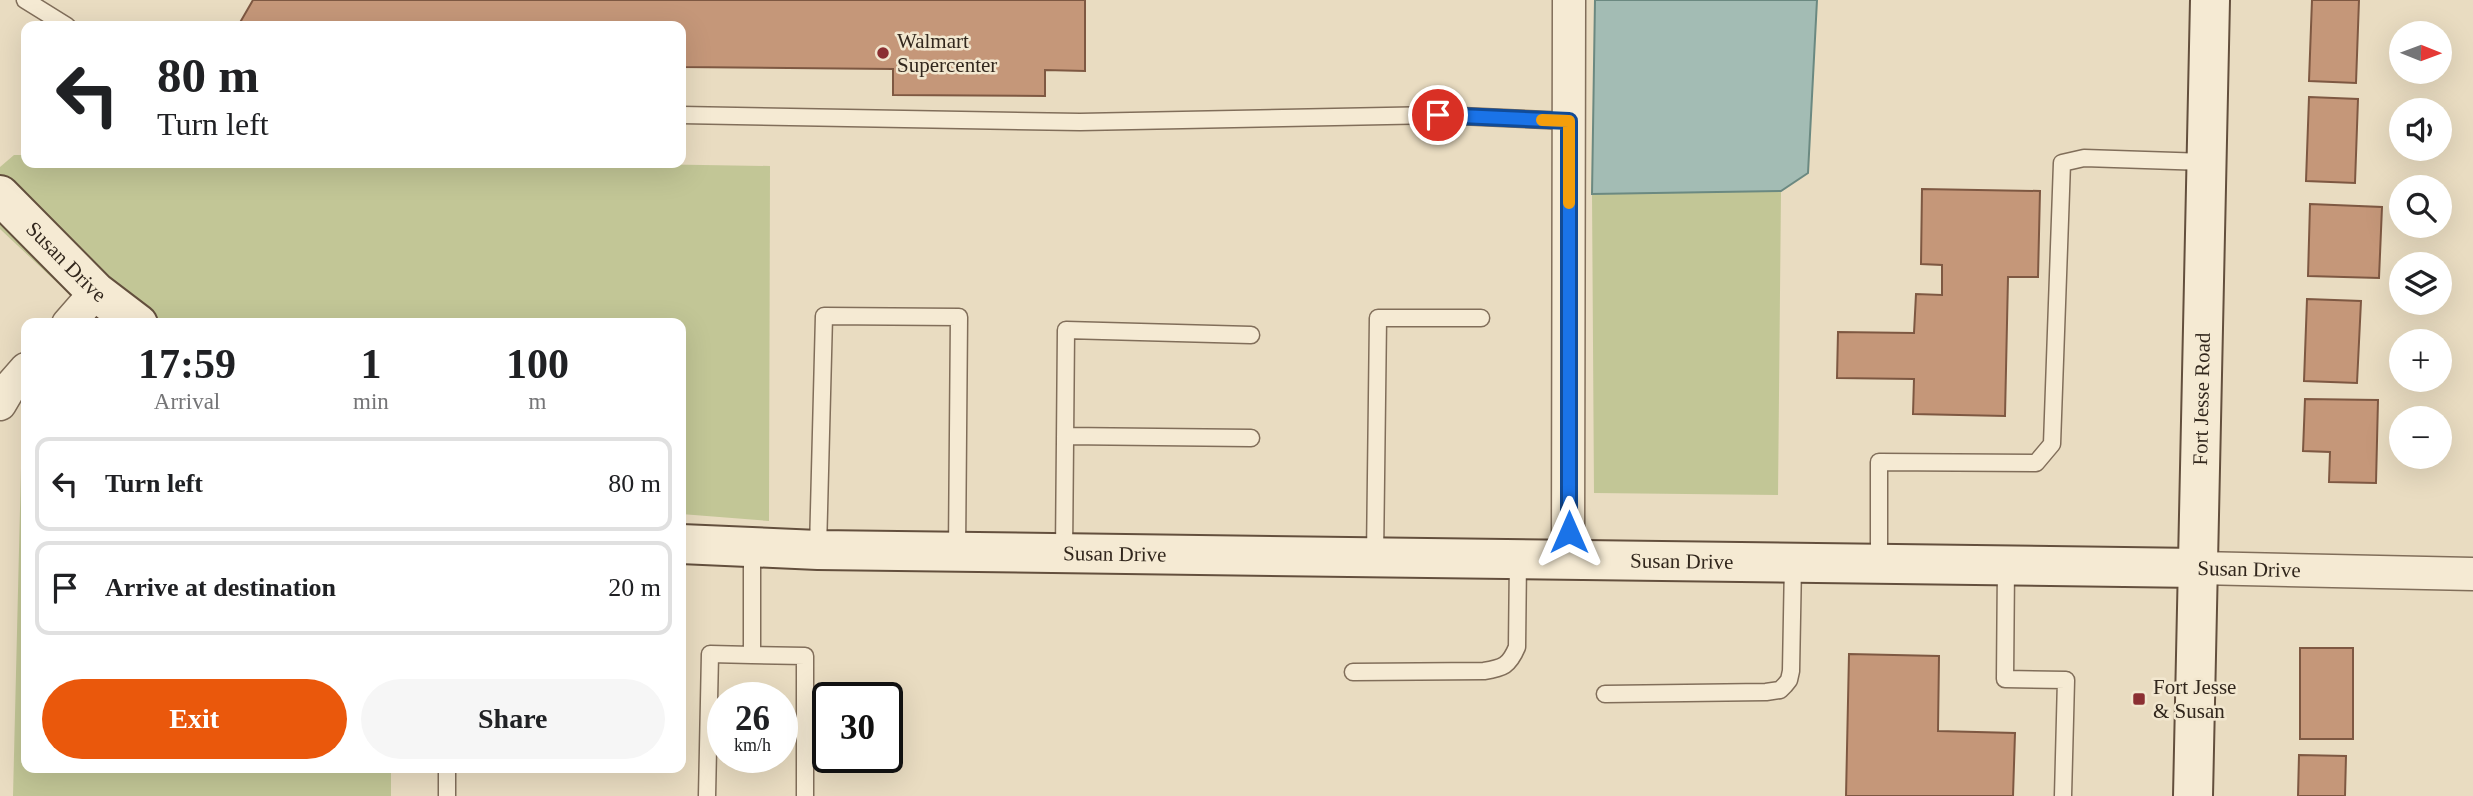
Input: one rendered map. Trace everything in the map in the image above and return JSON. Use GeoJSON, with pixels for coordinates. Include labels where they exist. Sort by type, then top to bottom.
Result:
{"type":"FeatureCollection","features":[{"type":"Feature","properties":{"kind":"street"},"geometry":{"type":"LineString","coordinates":[[1568,560],[1569,0]]}},
{"type":"Feature","properties":{"kind":"street","name":"Fort Jesse Road"},"geometry":{"type":"LineString","coordinates":[[2193,796],[2210,0]]}},
{"type":"Feature","properties":{"kind":"street","name":"Susan Drive"},"geometry":{"type":"LineString","coordinates":[[0,195],[96,292],[130,318]]}},
{"type":"Feature","properties":{"kind":"street"},"geometry":{"type":"LineString","coordinates":[[73,318],[96,292]]}},
{"type":"Feature","properties":{"kind":"street","name":"Susan Drive"},"geometry":{"type":"LineString","coordinates":[[686,544],[818,550],[2473,574]]}},
{"type":"Feature","properties":{"kind":"lane"},"geometry":{"type":"LineString","coordinates":[[25,0],[59,21]]}},
{"type":"Feature","properties":{"kind":"lane"},"geometry":{"type":"LineString","coordinates":[[686,115],[1080,122],[1438,115],[1569,121]]}},
{"type":"Feature","properties":{"kind":"lane"},"geometry":{"type":"LineString","coordinates":[[1879,564],[1879,462],[2036,463],[2052,444],[2062,163],[2084,158],[2206,162]]}},
{"type":"Feature","properties":{"kind":"lane"},"geometry":{"type":"LineString","coordinates":[[818,550],[824,316],[959,317],[957,551]]}},
{"type":"Feature","properties":{"kind":"lane"},"geometry":{"type":"LineString","coordinates":[[1375,557],[1378,318],[1481,318]]}},
{"type":"Feature","properties":{"kind":"lane"},"geometry":{"type":"LineString","coordinates":[[1064,553],[1066,330],[1251,335]]}},
{"type":"Feature","properties":{"kind":"lane"},"geometry":{"type":"LineString","coordinates":[[1065,436],[1251,438]]}},
{"type":"Feature","properties":{"kind":"lane"},"geometry":{"type":"LineString","coordinates":[[752,548],[752,655]]}},
{"type":"Feature","properties":{"kind":"lane"},"geometry":{"type":"LineString","coordinates":[[1353,673],[1484,671],[1501,668],[1512,660],[1517,648],[1518,559]]}},
{"type":"Feature","properties":{"kind":"lane"},"geometry":{"type":"LineString","coordinates":[[1605,694],[1750,693],[1780,690],[1789,680],[1791,671],[1793,563]]}},
{"type":"Feature","properties":{"kind":"lane"},"geometry":{"type":"LineString","coordinates":[[2006,566],[2006,679],[2066,680],[2063,796]]}},
{"type":"Feature","properties":{"kind":"lane"},"geometry":{"type":"LineString","coordinates":[[707,796],[710,654],[805,656],[805,796]]}},
{"type":"Feature","properties":{"kind":"lane"},"geometry":{"type":"LineString","coordinates":[[447,773],[447,796]]}},
{"type":"Feature","properties":{"kind":"green space"},"geometry":{"type":"Polygon","coordinates":[[[14,155],[21,155],[21,168],[770,166],[769,521],[686,514],[686,318],[95,318],[0,229],[0,167],[14,155]]]}},
{"type":"Feature","properties":{"kind":"green space"},"geometry":{"type":"Polygon","coordinates":[[[1781,191],[1778,495],[1594,493],[1592,194],[1781,191]]]}},
{"type":"Feature","properties":{"kind":"green space"},"geometry":{"type":"Polygon","coordinates":[[[21,468],[21,773],[391,773],[391,796],[13,796],[21,468]]]}},
{"type":"Feature","properties":{"kind":"water"},"geometry":{"type":"Polygon","coordinates":[[[1595,0],[1817,0],[1808,173],[1781,191],[1592,194],[1595,0]]]}},
{"type":"Feature","properties":{"kind":"building","name":"Walmart Supercenter"},"geometry":{"type":"Polygon","coordinates":[[[253,0],[1085,0],[1085,71],[1045,70],[1045,96],[893,95],[893,69],[686,67],[686,21],[241,21],[253,0]]]}},
{"type":"Feature","properties":{"kind":"building"},"geometry":{"type":"Polygon","coordinates":[[[2312,0],[2359,0],[2356,83],[2309,81],[2312,0]]]}},
{"type":"Feature","properties":{"kind":"building"},"geometry":{"type":"Polygon","coordinates":[[[2309,97],[2358,99],[2355,183],[2306,181],[2309,97]]]}},
{"type":"Feature","properties":{"kind":"building"},"geometry":{"type":"Polygon","coordinates":[[[1922,189],[2040,191],[2038,277],[2008,277],[2005,416],[1913,414],[1914,379],[1837,378],[1838,332],[1914,333],[1916,294],[1942,295],[1942,265],[1921,264],[1922,189]]]}},
{"type":"Feature","properties":{"kind":"building"},"geometry":{"type":"Polygon","coordinates":[[[2310,204],[2382,207],[2379,278],[2308,276],[2310,204]]]}},
{"type":"Feature","properties":{"kind":"building"},"geometry":{"type":"Polygon","coordinates":[[[2307,299],[2361,301],[2357,383],[2304,381],[2307,299]]]}},
{"type":"Feature","properties":{"kind":"building"},"geometry":{"type":"Polygon","coordinates":[[[2305,399],[2378,400],[2376,483],[2329,482],[2330,452],[2303,451],[2305,399]]]}},
{"type":"Feature","properties":{"kind":"building"},"geometry":{"type":"Polygon","coordinates":[[[2300,648],[2353,648],[2353,739],[2300,739],[2300,648]]]}},
{"type":"Feature","properties":{"kind":"building"},"geometry":{"type":"Polygon","coordinates":[[[1849,654],[1939,656],[1938,731],[2015,733],[2013,796],[1846,796],[1849,654]]]}},
{"type":"Feature","properties":{"kind":"building"},"geometry":{"type":"Polygon","coordinates":[[[2299,755],[2346,756],[2345,796],[2298,796],[2299,755]]]}},
{"type":"Feature","properties":{"kind":"slow traffic"},"geometry":{"type":"LineString","coordinates":[[1542,120],[1569,121],[1569,203]]}},
{"type":"Feature","properties":{"kind":"place","name":"Walmart Supercenter"},"geometry":{"type":"Point","coordinates":[883,53]}},
{"type":"Feature","properties":{"kind":"place","name":"Fort Jesse & Susan"},"geometry":{"type":"Point","coordinates":[2139,699]}},
{"type":"Feature","properties":{"kind":"route"},"geometry":{"type":"LineString","coordinates":[[1438,115],[1569,121],[1569,532]]}}]}
